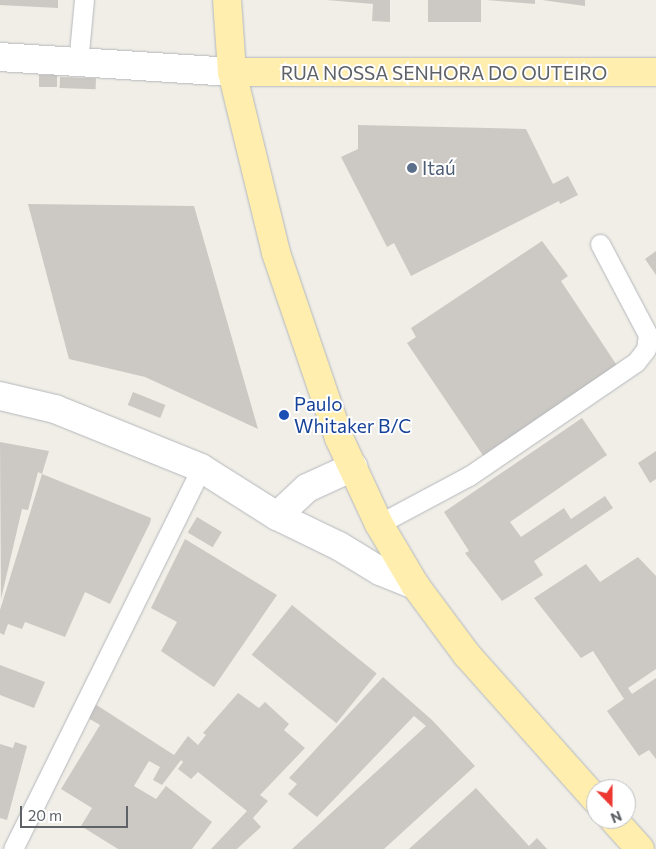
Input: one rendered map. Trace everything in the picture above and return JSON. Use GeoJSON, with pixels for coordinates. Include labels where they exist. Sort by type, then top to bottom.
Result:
{"type":"FeatureCollection","features":[{"type":"Feature","properties":{"kind":"main road"},"geometry":{"type":"LineString","coordinates":[[227,0],[232,72],[276,253],[325,400],[353,467],[379,524],[415,585],[467,655],[586,789]]}},
{"type":"Feature","properties":{"kind":"main road","name":"RUA NOSSA SENHORA DO OUTEIRO"},"geometry":{"type":"LineString","coordinates":[[232,72],[654,68]]}},
{"type":"Feature","properties":{"kind":"main road"},"geometry":{"type":"LineString","coordinates":[[622,829],[640,849]]}},
{"type":"Feature","properties":{"kind":"street"},"geometry":{"type":"LineString","coordinates":[[0,58],[232,72]]}},
{"type":"Feature","properties":{"kind":"street"},"geometry":{"type":"LineString","coordinates":[[0,396],[56,409],[200,468],[277,516],[339,546],[380,571],[415,585]]}},
{"type":"Feature","properties":{"kind":"street"},"geometry":{"type":"LineString","coordinates":[[277,516],[307,488],[353,467]]}},
{"type":"Feature","properties":{"kind":"lane"},"geometry":{"type":"LineString","coordinates":[[78,63],[84,0]]}},
{"type":"Feature","properties":{"kind":"lane"},"geometry":{"type":"LineString","coordinates":[[379,524],[469,476],[636,362],[646,349],[648,336],[600,244]]}},
{"type":"Feature","properties":{"kind":"lane"},"geometry":{"type":"LineString","coordinates":[[13,849],[200,468]]}},
{"type":"Feature","properties":{"kind":"building"},"geometry":{"type":"Polygon","coordinates":[[[0,0],[58,0],[58,8],[0,5],[0,0]]]}},
{"type":"Feature","properties":{"kind":"building"},"geometry":{"type":"Polygon","coordinates":[[[327,0],[390,0],[390,22],[372,21],[373,4],[327,0]]]}},
{"type":"Feature","properties":{"kind":"building"},"geometry":{"type":"Polygon","coordinates":[[[428,0],[481,0],[481,22],[428,22],[428,0]]]}},
{"type":"Feature","properties":{"kind":"building"},"geometry":{"type":"Polygon","coordinates":[[[487,0],[535,0],[535,4],[487,0]]]}},
{"type":"Feature","properties":{"kind":"building"},"geometry":{"type":"Polygon","coordinates":[[[542,0],[585,0],[585,6],[542,0]]]}},
{"type":"Feature","properties":{"kind":"building"},"geometry":{"type":"Polygon","coordinates":[[[39,75],[57,75],[57,87],[39,87],[39,75]]]}},
{"type":"Feature","properties":{"kind":"building"},"geometry":{"type":"Polygon","coordinates":[[[60,77],[96,78],[96,89],[60,88],[60,77]]]}},
{"type":"Feature","properties":{"kind":"building"},"geometry":{"type":"Polygon","coordinates":[[[358,125],[526,129],[553,184],[568,176],[578,195],[560,204],[559,201],[411,276],[394,243],[387,247],[341,157],[358,149],[358,125]]]}},
{"type":"Feature","properties":{"kind":"building"},"geometry":{"type":"Polygon","coordinates":[[[28,204],[194,206],[258,429],[145,377],[69,359],[28,204]]]}},
{"type":"Feature","properties":{"kind":"building"},"geometry":{"type":"Polygon","coordinates":[[[542,241],[568,276],[561,281],[618,367],[484,457],[407,343],[416,337],[411,328],[542,241]]]}},
{"type":"Feature","properties":{"kind":"building"},"geometry":{"type":"Polygon","coordinates":[[[656,251],[656,275],[645,259],[656,251]]]}},
{"type":"Feature","properties":{"kind":"building"},"geometry":{"type":"Polygon","coordinates":[[[133,392],[165,405],[160,418],[128,405],[133,392]]]}},
{"type":"Feature","properties":{"kind":"building"},"geometry":{"type":"Polygon","coordinates":[[[582,418],[607,455],[510,522],[521,537],[564,508],[571,519],[605,496],[613,508],[534,561],[543,575],[502,601],[465,553],[469,551],[444,512],[582,418]]]}},
{"type":"Feature","properties":{"kind":"building"},"geometry":{"type":"Polygon","coordinates":[[[0,442],[49,451],[42,474],[38,472],[28,510],[22,509],[1,599],[0,442]]]}},
{"type":"Feature","properties":{"kind":"building"},"geometry":{"type":"Polygon","coordinates":[[[656,451],[656,479],[650,483],[638,463],[656,451]]]}},
{"type":"Feature","properties":{"kind":"building"},"geometry":{"type":"Polygon","coordinates":[[[42,474],[151,518],[150,523],[110,604],[85,592],[65,637],[25,622],[22,629],[8,624],[4,635],[0,633],[0,610],[42,474]]]}},
{"type":"Feature","properties":{"kind":"building"},"geometry":{"type":"Polygon","coordinates":[[[197,517],[222,532],[213,547],[188,532],[197,517]]]}},
{"type":"Feature","properties":{"kind":"building"},"geometry":{"type":"Polygon","coordinates":[[[185,539],[277,595],[214,687],[161,651],[177,622],[151,608],[185,539]]]}},
{"type":"Feature","properties":{"kind":"building"},"geometry":{"type":"Polygon","coordinates":[[[638,557],[656,576],[656,669],[628,688],[632,694],[656,678],[656,759],[649,750],[639,756],[607,711],[624,699],[593,651],[581,658],[534,598],[586,564],[600,582],[638,557]]]}},
{"type":"Feature","properties":{"kind":"building"},"geometry":{"type":"Polygon","coordinates":[[[292,605],[377,674],[336,723],[252,655],[292,605]]]}},
{"type":"Feature","properties":{"kind":"building"},"geometry":{"type":"Polygon","coordinates":[[[0,665],[45,682],[34,708],[0,695],[0,665]]]}},
{"type":"Feature","properties":{"kind":"building"},"geometry":{"type":"Polygon","coordinates":[[[383,677],[432,720],[475,766],[384,849],[292,849],[426,726],[414,716],[317,817],[288,794],[297,784],[289,778],[383,677]]]}},
{"type":"Feature","properties":{"kind":"building"},"geometry":{"type":"Polygon","coordinates":[[[238,693],[259,708],[265,702],[289,724],[284,730],[305,748],[260,795],[268,801],[253,818],[261,827],[237,849],[211,849],[247,811],[198,772],[191,779],[178,769],[183,762],[181,760],[162,785],[153,780],[160,767],[149,761],[134,786],[156,799],[166,786],[212,822],[192,849],[118,849],[81,826],[92,808],[61,789],[100,725],[88,718],[95,704],[174,755],[188,736],[198,745],[206,735],[203,733],[238,693]]]}},
{"type":"Feature","properties":{"kind":"building"},"geometry":{"type":"Polygon","coordinates":[[[15,742],[27,746],[7,820],[0,818],[0,744],[13,748],[15,742]]]}},
{"type":"Feature","properties":{"kind":"building"},"geometry":{"type":"Polygon","coordinates":[[[476,788],[529,846],[537,838],[547,849],[409,849],[476,788]]]}},
{"type":"Feature","properties":{"kind":"place","name":"Itaú"},"geometry":{"type":"Point","coordinates":[412,168]}},
{"type":"Feature","properties":{"kind":"place","name":"Paulo Whitaker B/C"},"geometry":{"type":"Point","coordinates":[284,415]}}]}
